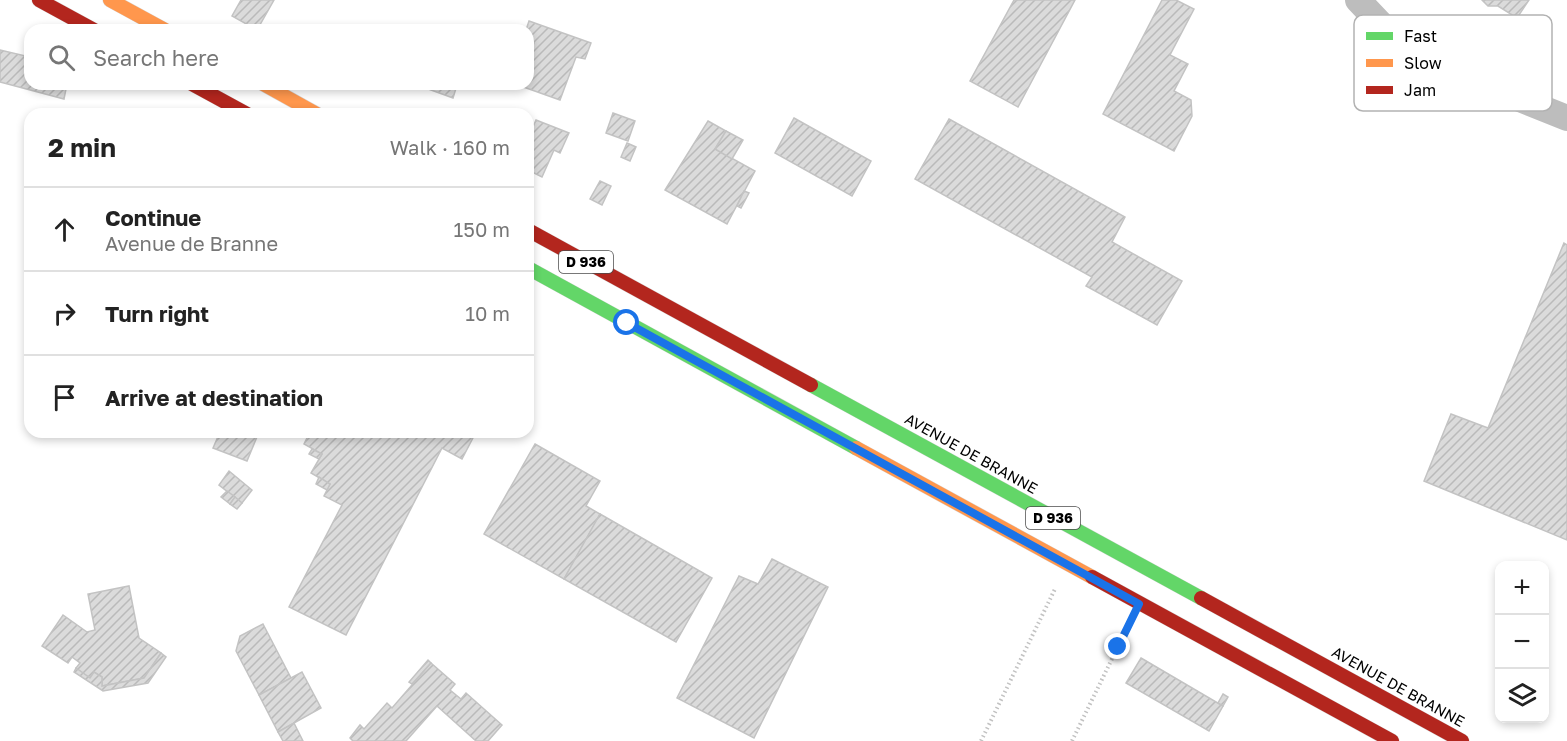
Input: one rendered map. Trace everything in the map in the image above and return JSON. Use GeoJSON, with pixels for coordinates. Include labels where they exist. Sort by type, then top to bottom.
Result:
{"type":"FeatureCollection","features":[{"type":"Feature","properties":{"kind":"main road"},"geometry":{"type":"LineString","coordinates":[[39,0],[83,24]]}},
{"type":"Feature","properties":{"kind":"main road"},"geometry":{"type":"LineString","coordinates":[[110,0],[154,24]]}},
{"type":"Feature","properties":{"kind":"main road"},"geometry":{"type":"LineString","coordinates":[[203,90],[236,108]]}},
{"type":"Feature","properties":{"kind":"main road"},"geometry":{"type":"LineString","coordinates":[[273,90],[306,108]]}},
{"type":"Feature","properties":{"kind":"main road","name":"AVENUE DE BRANNE"},"geometry":{"type":"LineString","coordinates":[[534,233],[1462,741]]}},
{"type":"Feature","properties":{"kind":"main road","name":"D 936"},"geometry":{"type":"LineString","coordinates":[[534,271],[1392,741]]}},
{"type":"Feature","properties":{"kind":"street"},"geometry":{"type":"LineString","coordinates":[[1358,0],[1372,15]]}},
{"type":"Feature","properties":{"kind":"street"},"geometry":{"type":"LineString","coordinates":[[1550,111],[1567,118]]}},
{"type":"Feature","properties":{"kind":"path"},"geometry":{"type":"LineString","coordinates":[[981,741],[1067,564]]}},
{"type":"Feature","properties":{"kind":"path"},"geometry":{"type":"LineString","coordinates":[[1072,741],[1139,604]]}},
{"type":"Feature","properties":{"kind":"building"},"geometry":{"type":"Polygon","coordinates":[[[241,0],[274,0],[260,24],[246,24],[232,16],[241,0]]]}},
{"type":"Feature","properties":{"kind":"building"},"geometry":{"type":"Polygon","coordinates":[[[1014,0],[1075,0],[1018,107],[970,81],[1014,0]]]}},
{"type":"Feature","properties":{"kind":"building"},"geometry":{"type":"Polygon","coordinates":[[[1162,0],[1176,0],[1194,9],[1170,55],[1188,64],[1174,91],[1191,100],[1192,116],[1174,151],[1103,114],[1162,0]]]}},
{"type":"Feature","properties":{"kind":"building"},"geometry":{"type":"Polygon","coordinates":[[[1482,0],[1529,0],[1519,15],[1512,15],[1498,6],[1488,6],[1482,0]]]}},
{"type":"Feature","properties":{"kind":"building"},"geometry":{"type":"Polygon","coordinates":[[[529,21],[591,43],[585,59],[576,57],[560,100],[532,90],[534,90],[534,24],[528,24],[529,21]]]}},
{"type":"Feature","properties":{"kind":"building"},"geometry":{"type":"Polygon","coordinates":[[[0,50],[24,56],[24,88],[0,82],[0,50]]]}},
{"type":"Feature","properties":{"kind":"building"},"geometry":{"type":"Polygon","coordinates":[[[30,90],[66,90],[64,99],[30,90]]]}},
{"type":"Feature","properties":{"kind":"building"},"geometry":{"type":"Polygon","coordinates":[[[431,90],[455,90],[453,98],[431,90]]]}},
{"type":"Feature","properties":{"kind":"building"},"geometry":{"type":"Polygon","coordinates":[[[613,113],[635,121],[628,141],[606,133],[613,113]]]}},
{"type":"Feature","properties":{"kind":"building"},"geometry":{"type":"Polygon","coordinates":[[[794,118],[871,161],[852,196],[775,153],[794,118]]]}},
{"type":"Feature","properties":{"kind":"building"},"geometry":{"type":"Polygon","coordinates":[[[949,119],[1125,217],[1112,242],[1182,281],[1157,325],[1086,286],[1092,277],[915,179],[949,119]]]}},
{"type":"Feature","properties":{"kind":"building"},"geometry":{"type":"Polygon","coordinates":[[[536,120],[569,133],[560,153],[554,150],[542,177],[534,173],[534,125],[536,120]]]}},
{"type":"Feature","properties":{"kind":"building"},"geometry":{"type":"Polygon","coordinates":[[[708,121],[726,131],[715,149],[755,171],[727,224],[665,190],[708,121]]]}},
{"type":"Feature","properties":{"kind":"building"},"geometry":{"type":"Polygon","coordinates":[[[726,131],[743,140],[732,159],[715,149],[726,131]]]}},
{"type":"Feature","properties":{"kind":"building"},"geometry":{"type":"Polygon","coordinates":[[[627,143],[636,147],[630,161],[621,157],[627,143]]]}},
{"type":"Feature","properties":{"kind":"building"},"geometry":{"type":"Polygon","coordinates":[[[600,181],[611,186],[602,205],[590,199],[600,181]]]}},
{"type":"Feature","properties":{"kind":"building"},"geometry":{"type":"Polygon","coordinates":[[[744,191],[749,193],[741,208],[737,206],[744,191]]]}},
{"type":"Feature","properties":{"kind":"building"},"geometry":{"type":"Polygon","coordinates":[[[1564,243],[1567,245],[1567,540],[1424,481],[1451,414],[1488,428],[1564,243]]]}},
{"type":"Feature","properties":{"kind":"building"},"geometry":{"type":"Polygon","coordinates":[[[217,438],[257,438],[247,461],[213,448],[217,438]]]}},
{"type":"Feature","properties":{"kind":"building"},"geometry":{"type":"Polygon","coordinates":[[[307,438],[473,438],[462,459],[442,448],[346,635],[289,607],[342,505],[324,496],[330,484],[311,473],[322,454],[304,444],[307,438]]]}},
{"type":"Feature","properties":{"kind":"building"},"geometry":{"type":"Polygon","coordinates":[[[535,444],[600,481],[586,506],[600,514],[564,579],[484,534],[535,444]]]}},
{"type":"Feature","properties":{"kind":"building"},"geometry":{"type":"Polygon","coordinates":[[[312,449],[322,454],[319,459],[309,454],[312,449]]]}},
{"type":"Feature","properties":{"kind":"building"},"geometry":{"type":"Polygon","coordinates":[[[229,471],[252,490],[242,503],[219,485],[229,471]]]}},
{"type":"Feature","properties":{"kind":"building"},"geometry":{"type":"Polygon","coordinates":[[[319,477],[330,484],[327,490],[316,484],[319,477]]]}},
{"type":"Feature","properties":{"kind":"building"},"geometry":{"type":"Polygon","coordinates":[[[227,491],[235,497],[230,504],[221,497],[227,491]]]}},
{"type":"Feature","properties":{"kind":"building"},"geometry":{"type":"Polygon","coordinates":[[[235,497],[242,503],[237,509],[230,504],[235,497]]]}},
{"type":"Feature","properties":{"kind":"building"},"geometry":{"type":"Polygon","coordinates":[[[600,514],[712,578],[676,642],[564,579],[600,514]]]}},
{"type":"Feature","properties":{"kind":"building"},"geometry":{"type":"Polygon","coordinates":[[[772,559],[828,587],[754,738],[677,698],[739,576],[758,584],[772,559]]]}},
{"type":"Feature","properties":{"kind":"building"},"geometry":{"type":"Polygon","coordinates":[[[129,586],[139,638],[161,653],[144,678],[102,686],[102,677],[94,672],[90,678],[76,668],[80,663],[72,657],[68,663],[42,646],[63,615],[87,632],[95,630],[88,594],[129,586]]]}},
{"type":"Feature","properties":{"kind":"building"},"geometry":{"type":"Polygon","coordinates":[[[263,624],[291,678],[259,695],[236,651],[240,636],[263,624]]]}},
{"type":"Feature","properties":{"kind":"building"},"geometry":{"type":"Polygon","coordinates":[[[161,653],[166,657],[148,683],[103,691],[74,672],[76,668],[90,678],[94,672],[102,677],[102,686],[144,678],[161,653]]]}},
{"type":"Feature","properties":{"kind":"building"},"geometry":{"type":"Polygon","coordinates":[[[1141,658],[1223,706],[1209,731],[1126,683],[1141,658]]]}},
{"type":"Feature","properties":{"kind":"building"},"geometry":{"type":"Polygon","coordinates":[[[428,660],[431,663],[412,684],[409,682],[428,660]]]}},
{"type":"Feature","properties":{"kind":"building"},"geometry":{"type":"Polygon","coordinates":[[[431,663],[455,684],[450,690],[461,699],[466,693],[502,725],[488,741],[476,741],[437,706],[406,741],[353,741],[350,738],[360,725],[364,729],[387,703],[392,708],[431,663]]]}},
{"type":"Feature","properties":{"kind":"building"},"geometry":{"type":"Polygon","coordinates":[[[302,672],[321,708],[278,732],[259,695],[302,672]]]}},
{"type":"Feature","properties":{"kind":"building"},"geometry":{"type":"Polygon","coordinates":[[[1223,694],[1228,697],[1223,706],[1218,703],[1223,694]]]}},
{"type":"Feature","properties":{"kind":"building"},"geometry":{"type":"Polygon","coordinates":[[[294,723],[303,741],[283,741],[278,732],[294,723]]]}},
{"type":"Feature","properties":{"kind":"traffic: fast"},"geometry":{"type":"LineString","coordinates":[[534,271],[856,448]]}},
{"type":"Feature","properties":{"kind":"traffic: fast"},"geometry":{"type":"LineString","coordinates":[[811,385],[1201,598]]}},
{"type":"Feature","properties":{"kind":"traffic: slow"},"geometry":{"type":"LineString","coordinates":[[110,0],[154,24]]}},
{"type":"Feature","properties":{"kind":"traffic: slow"},"geometry":{"type":"LineString","coordinates":[[274,90],[306,108]]}},
{"type":"Feature","properties":{"kind":"traffic: slow"},"geometry":{"type":"LineString","coordinates":[[856,448],[1092,577]]}},
{"type":"Feature","properties":{"kind":"traffic: jam"},"geometry":{"type":"LineString","coordinates":[[39,0],[83,24]]}},
{"type":"Feature","properties":{"kind":"traffic: jam"},"geometry":{"type":"LineString","coordinates":[[203,90],[236,108]]}},
{"type":"Feature","properties":{"kind":"traffic: jam"},"geometry":{"type":"LineString","coordinates":[[534,233],[811,385]]}},
{"type":"Feature","properties":{"kind":"traffic: jam"},"geometry":{"type":"LineString","coordinates":[[1092,577],[1392,741]]}},
{"type":"Feature","properties":{"kind":"traffic: jam"},"geometry":{"type":"LineString","coordinates":[[1201,598],[1462,741]]}},
{"type":"Feature","properties":{"kind":"route"},"geometry":{"type":"LineString","coordinates":[[627,323],[1139,604],[1118,647]]}}]}
